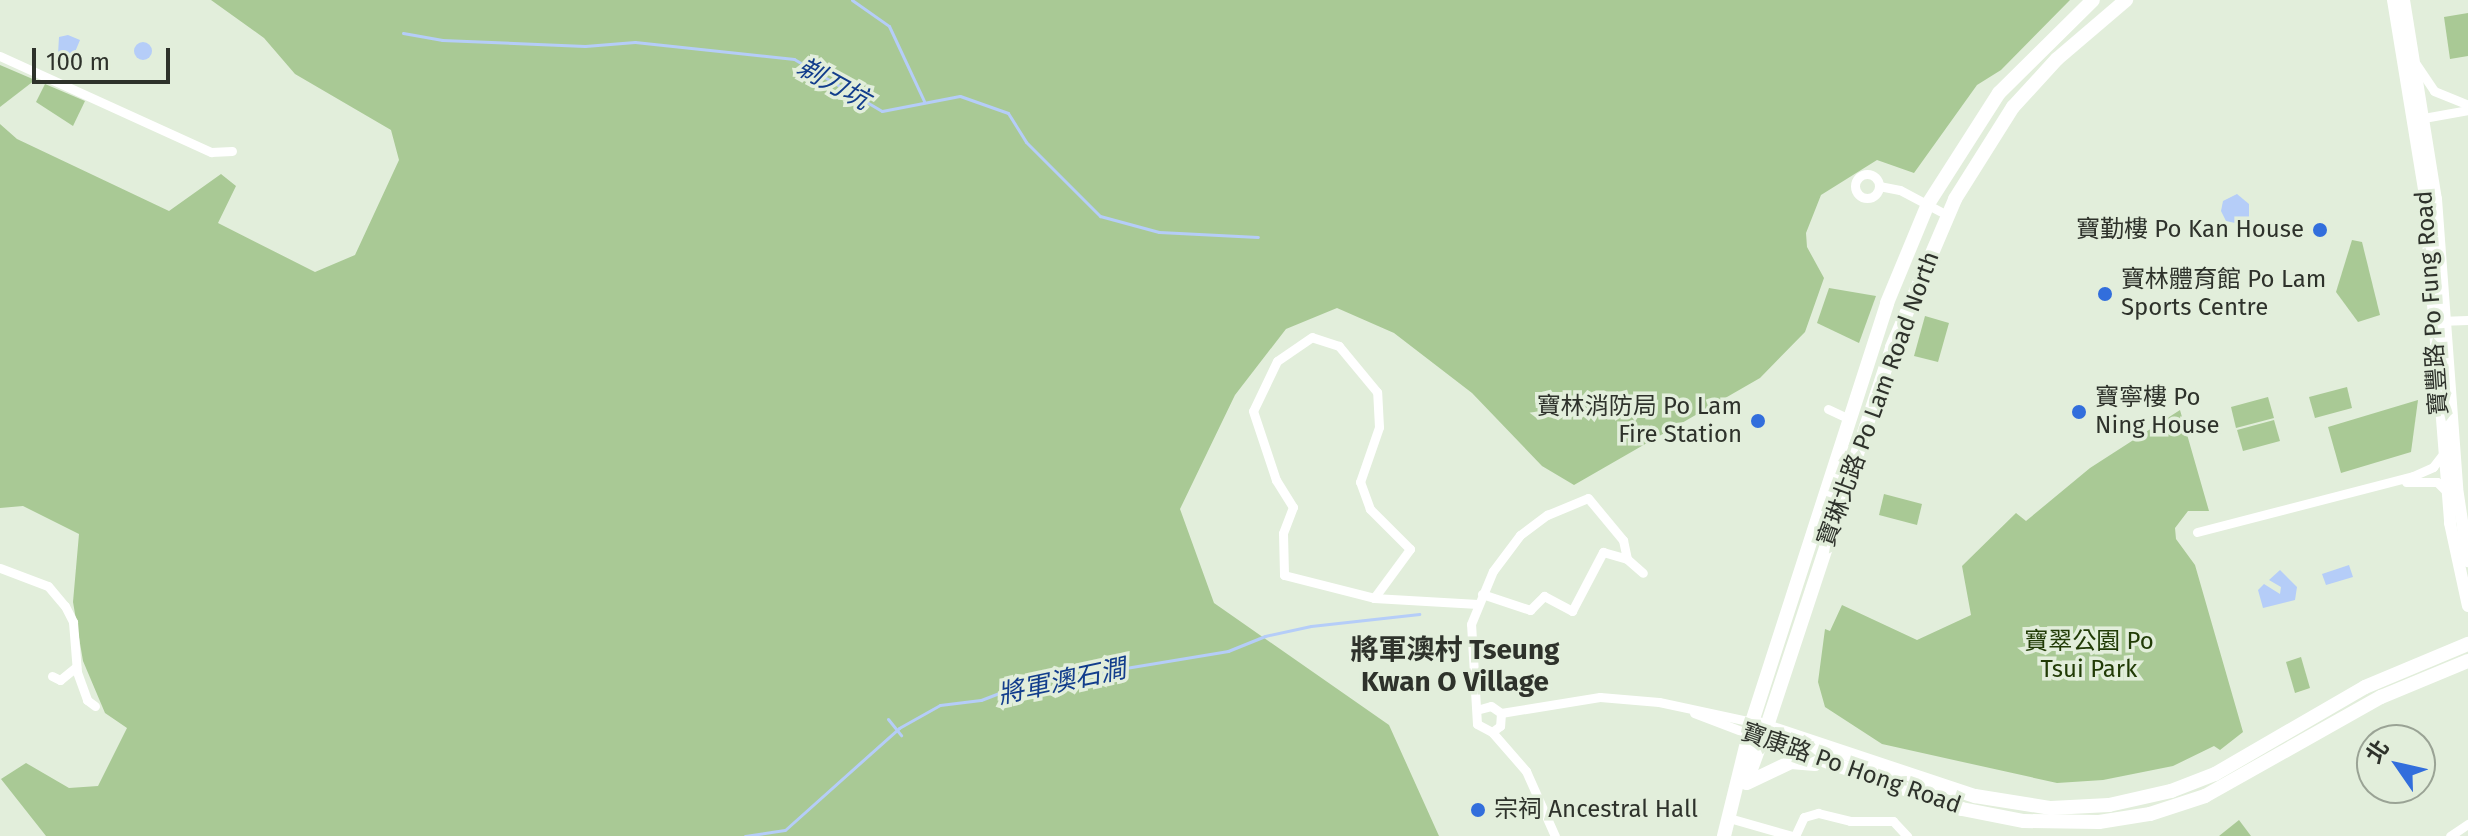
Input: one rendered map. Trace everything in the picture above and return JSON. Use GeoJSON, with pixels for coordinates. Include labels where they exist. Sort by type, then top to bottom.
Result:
{"type":"FeatureCollection","features":[{"type":"Feature","properties":{"kind":"main road","name":"寶琳北路 Po Lam Road North"},"geometry":{"type":"LineString","coordinates":[[1731,811],[1747,783],[1758,730],[1849,419],[1887,303],[1928,204],[1999,93],[2093,0]]}},
{"type":"Feature","properties":{"kind":"main road","name":"寶琳北路 Po Lam Road North"},"geometry":{"type":"LineString","coordinates":[[1724,836],[1731,811],[1734,779],[1758,730],[1892,347],[1947,215],[2013,107],[2057,59],[2126,0]]}},
{"type":"Feature","properties":{"kind":"main road","name":"寶康路 Po Hong Road"},"geometry":{"type":"LineString","coordinates":[[1758,730],[1975,796],[2051,808],[2109,805],[2151,797],[2215,774],[2365,687],[2468,644]]}},
{"type":"Feature","properties":{"kind":"main road","name":"寶康路 Po Hong Road"},"geometry":{"type":"LineString","coordinates":[[1758,730],[1831,767],[2004,818],[2064,824],[2126,819],[2205,796],[2381,697],[2468,661]]}},
{"type":"Feature","properties":{"kind":"main road"},"geometry":{"type":"LineString","coordinates":[[1747,783],[1791,762],[1831,767]]}},
{"type":"Feature","properties":{"kind":"street","name":"寶豐路 Po Fung Road"},"geometry":{"type":"LineString","coordinates":[[2393,0],[2420,119]]}},
{"type":"Feature","properties":{"kind":"street","name":"寶豐路 Po Fung Road"},"geometry":{"type":"LineString","coordinates":[[2404,0],[2416,64],[2439,321],[2468,561]]}},
{"type":"Feature","properties":{"kind":"street"},"geometry":{"type":"LineString","coordinates":[[0,56],[211,152],[232,151]]}},
{"type":"Feature","properties":{"kind":"street"},"geometry":{"type":"LineString","coordinates":[[2416,64],[2434,91],[2468,107]]}},
{"type":"Feature","properties":{"kind":"street"},"geometry":{"type":"LineString","coordinates":[[2420,119],[2468,107]]}},
{"type":"Feature","properties":{"kind":"street"},"geometry":{"type":"LineString","coordinates":[[1879,186],[1928,204],[1947,215]]}},
{"type":"Feature","properties":{"kind":"street"},"geometry":{"type":"LineString","coordinates":[[2439,321],[2468,320]]}},
{"type":"Feature","properties":{"kind":"street","name":"寶豐路 Po Fung Road"},"geometry":{"type":"LineString","coordinates":[[2439,321],[2443,454],[2468,606]]}},
{"type":"Feature","properties":{"kind":"street"},"geometry":{"type":"LineString","coordinates":[[1374,598],[1410,549],[1370,509],[1360,482],[1379,427],[1377,392],[1339,346],[1312,337],[1277,361],[1253,411],[1276,480],[1293,507],[1283,533],[1282,570],[1289,579],[1374,598],[1480,599],[1530,610],[1544,596],[1572,611],[1603,552],[1627,559],[1643,573]]}},
{"type":"Feature","properties":{"kind":"street"},"geometry":{"type":"LineString","coordinates":[[1828,409],[1849,419]]}},
{"type":"Feature","properties":{"kind":"street"},"geometry":{"type":"LineString","coordinates":[[2197,532],[2428,470],[2443,454]]}},
{"type":"Feature","properties":{"kind":"street"},"geometry":{"type":"LineString","coordinates":[[2387,483],[2434,481],[2447,492]]}},
{"type":"Feature","properties":{"kind":"street"},"geometry":{"type":"LineString","coordinates":[[1555,836],[1526,771],[1492,732],[1477,724],[1480,709],[1469,646],[1480,599],[1520,535],[1547,515],[1588,498],[1623,540],[1627,559]]}},
{"type":"Feature","properties":{"kind":"street"},"geometry":{"type":"LineString","coordinates":[[0,568],[48,586],[65,606],[73,622],[78,664],[87,700],[95,706]]}},
{"type":"Feature","properties":{"kind":"street"},"geometry":{"type":"LineString","coordinates":[[52,676],[68,676],[78,664]]}},
{"type":"Feature","properties":{"kind":"street","name":"寶康路 Po Hong Road"},"geometry":{"type":"LineString","coordinates":[[1501,713],[1600,697],[1680,707],[1758,730]]}},
{"type":"Feature","properties":{"kind":"street"},"geometry":{"type":"LineString","coordinates":[[1480,709],[1491,706],[1501,713],[1500,726],[1492,732]]}},
{"type":"Feature","properties":{"kind":"street"},"geometry":{"type":"LineString","coordinates":[[1731,811],[1794,836],[1804,817],[1818,813],[1850,821],[1893,821],[1907,836]]}},
{"type":"Feature","properties":{"kind":"street"},"geometry":{"type":"LineString","coordinates":[[2450,836],[2468,824]]}},
{"type":"Feature","properties":{"kind":"green space"},"geometry":{"type":"Polygon","coordinates":[[[211,0],[2070,0],[2001,70],[1977,85],[1914,173],[1877,160],[1821,195],[1806,233],[1807,247],[1824,278],[1805,332],[1760,378],[1574,485],[1542,466],[1472,393],[1394,333],[1337,308],[1286,329],[1235,395],[1180,509],[1214,603],[1389,725],[1439,836],[46,836],[1,779],[26,763],[69,788],[98,786],[127,728],[105,713],[83,661],[73,602],[79,534],[23,506],[0,508],[0,124],[17,139],[169,211],[221,174],[236,186],[218,223],[315,272],[355,255],[399,160],[391,130],[295,74],[264,38],[211,0]]]}},
{"type":"Feature","properties":{"kind":"green space"},"geometry":{"type":"Polygon","coordinates":[[[2468,13],[2468,56],[2450,59],[2444,17],[2468,13]]]}},
{"type":"Feature","properties":{"kind":"green space"},"geometry":{"type":"Polygon","coordinates":[[[0,65],[35,80],[0,107],[0,65]]]}},
{"type":"Feature","properties":{"kind":"green space"},"geometry":{"type":"Polygon","coordinates":[[[45,84],[85,101],[73,126],[36,102],[45,84]]]}},
{"type":"Feature","properties":{"kind":"green space"},"geometry":{"type":"Polygon","coordinates":[[[2352,240],[2362,242],[2380,315],[2358,322],[2336,292],[2352,240]]]}},
{"type":"Feature","properties":{"kind":"green space"},"geometry":{"type":"Polygon","coordinates":[[[1829,288],[1876,296],[1859,343],[1817,323],[1829,288]]]}},
{"type":"Feature","properties":{"kind":"green space"},"geometry":{"type":"Polygon","coordinates":[[[1925,316],[1949,323],[1938,362],[1914,356],[1925,316]]]}},
{"type":"Feature","properties":{"kind":"green space"},"geometry":{"type":"Polygon","coordinates":[[[2347,387],[2352,408],[2315,418],[2309,397],[2347,387]]]}},
{"type":"Feature","properties":{"kind":"green space"},"geometry":{"type":"Polygon","coordinates":[[[2268,397],[2274,418],[2236,428],[2231,407],[2268,397]]]}},
{"type":"Feature","properties":{"kind":"green space"},"geometry":{"type":"Polygon","coordinates":[[[2418,400],[2411,452],[2341,473],[2328,427],[2418,400]]]}},
{"type":"Feature","properties":{"kind":"green space","name":"寶翠公園 Po Tsui Park"},"geometry":{"type":"Polygon","coordinates":[[[2180,410],[2209,511],[2188,511],[2175,528],[2176,539],[2195,565],[2243,732],[2220,750],[2214,746],[2173,766],[2103,780],[2057,783],[1882,744],[1825,707],[1818,682],[1825,629],[1830,631],[1842,605],[1917,640],[1971,615],[1962,566],[2016,513],[2026,521],[2090,468],[2180,410]]]}},
{"type":"Feature","properties":{"kind":"green space"},"geometry":{"type":"Polygon","coordinates":[[[2274,420],[2280,441],[2243,451],[2237,430],[2274,420]]]}},
{"type":"Feature","properties":{"kind":"green space"},"geometry":{"type":"Polygon","coordinates":[[[1884,494],[1922,504],[1917,525],[1879,515],[1884,494]]]}},
{"type":"Feature","properties":{"kind":"green space"},"geometry":{"type":"Polygon","coordinates":[[[2301,657],[2310,688],[2295,693],[2286,662],[2301,657]]]}},
{"type":"Feature","properties":{"kind":"green space"},"geometry":{"type":"Polygon","coordinates":[[[2239,820],[2251,836],[2219,836],[2239,820]]]}},
{"type":"Feature","properties":{"kind":"water"},"geometry":{"type":"Polygon","coordinates":[[[68,35],[80,40],[68,69],[59,65],[62,57],[58,54],[59,37],[68,35]]]}},
{"type":"Feature","properties":{"kind":"water"},"geometry":{"type":"Polygon","coordinates":[[[143,42],[152,51],[143,60],[134,51],[143,42]]]}},
{"type":"Feature","properties":{"kind":"water"},"geometry":{"type":"Polygon","coordinates":[[[2237,194],[2249,204],[2249,226],[2226,221],[2221,211],[2223,201],[2237,194]]]}},
{"type":"Feature","properties":{"kind":"water"},"geometry":{"type":"Polygon","coordinates":[[[2349,565],[2353,577],[2326,585],[2322,574],[2349,565]]]}},
{"type":"Feature","properties":{"kind":"water"},"geometry":{"type":"Polygon","coordinates":[[[2280,570],[2297,587],[2295,600],[2263,608],[2258,590],[2264,584],[2280,594],[2281,587],[2269,580],[2280,570]]]}},
{"type":"Feature","properties":{"kind":"waterway"},"geometry":{"type":"LineString","coordinates":[[852,0],[889,26],[924,101]]}},
{"type":"Feature","properties":{"kind":"waterway","name":"剃刀坑"},"geometry":{"type":"LineString","coordinates":[[403,33],[442,40],[585,46],[635,42],[794,59],[882,111],[960,96],[1008,113],[1026,142],[1100,216],[1159,232],[1258,237]]}},
{"type":"Feature","properties":{"kind":"waterway","name":"將軍澳石澗"},"geometry":{"type":"LineString","coordinates":[[745,836],[785,830],[899,728],[940,705],[981,700],[1017,686],[1228,651],[1265,636],[1311,626],[1419,614]]}},
{"type":"Feature","properties":{"kind":"waterway","name":"將軍澳石澗"},"geometry":{"type":"LineString","coordinates":[[888,719],[901,735]]}},
{"type":"Feature","properties":{"kind":"place","name":"寶勤樓 Po Kan House"},"geometry":{"type":"Point","coordinates":[2320,230]}},
{"type":"Feature","properties":{"kind":"place","name":"寶林體育館 Po Lam Sports Centre"},"geometry":{"type":"Point","coordinates":[2105,294]}},
{"type":"Feature","properties":{"kind":"place","name":"寶寧樓 Po Ning House"},"geometry":{"type":"Point","coordinates":[2079,412]}},
{"type":"Feature","properties":{"kind":"place","name":"寶林消防局 Po Lam Fire Station"},"geometry":{"type":"Point","coordinates":[1758,421]}},
{"type":"Feature","properties":{"kind":"place","name":"宗祠 Ancestral Hall"},"geometry":{"type":"Point","coordinates":[1478,810]}},
{"type":"Feature","properties":{"kind":"district","name":"將軍澳村 Tseung Kwan O Village"},"geometry":{"type":"Point","coordinates":[1455,666]}}]}
